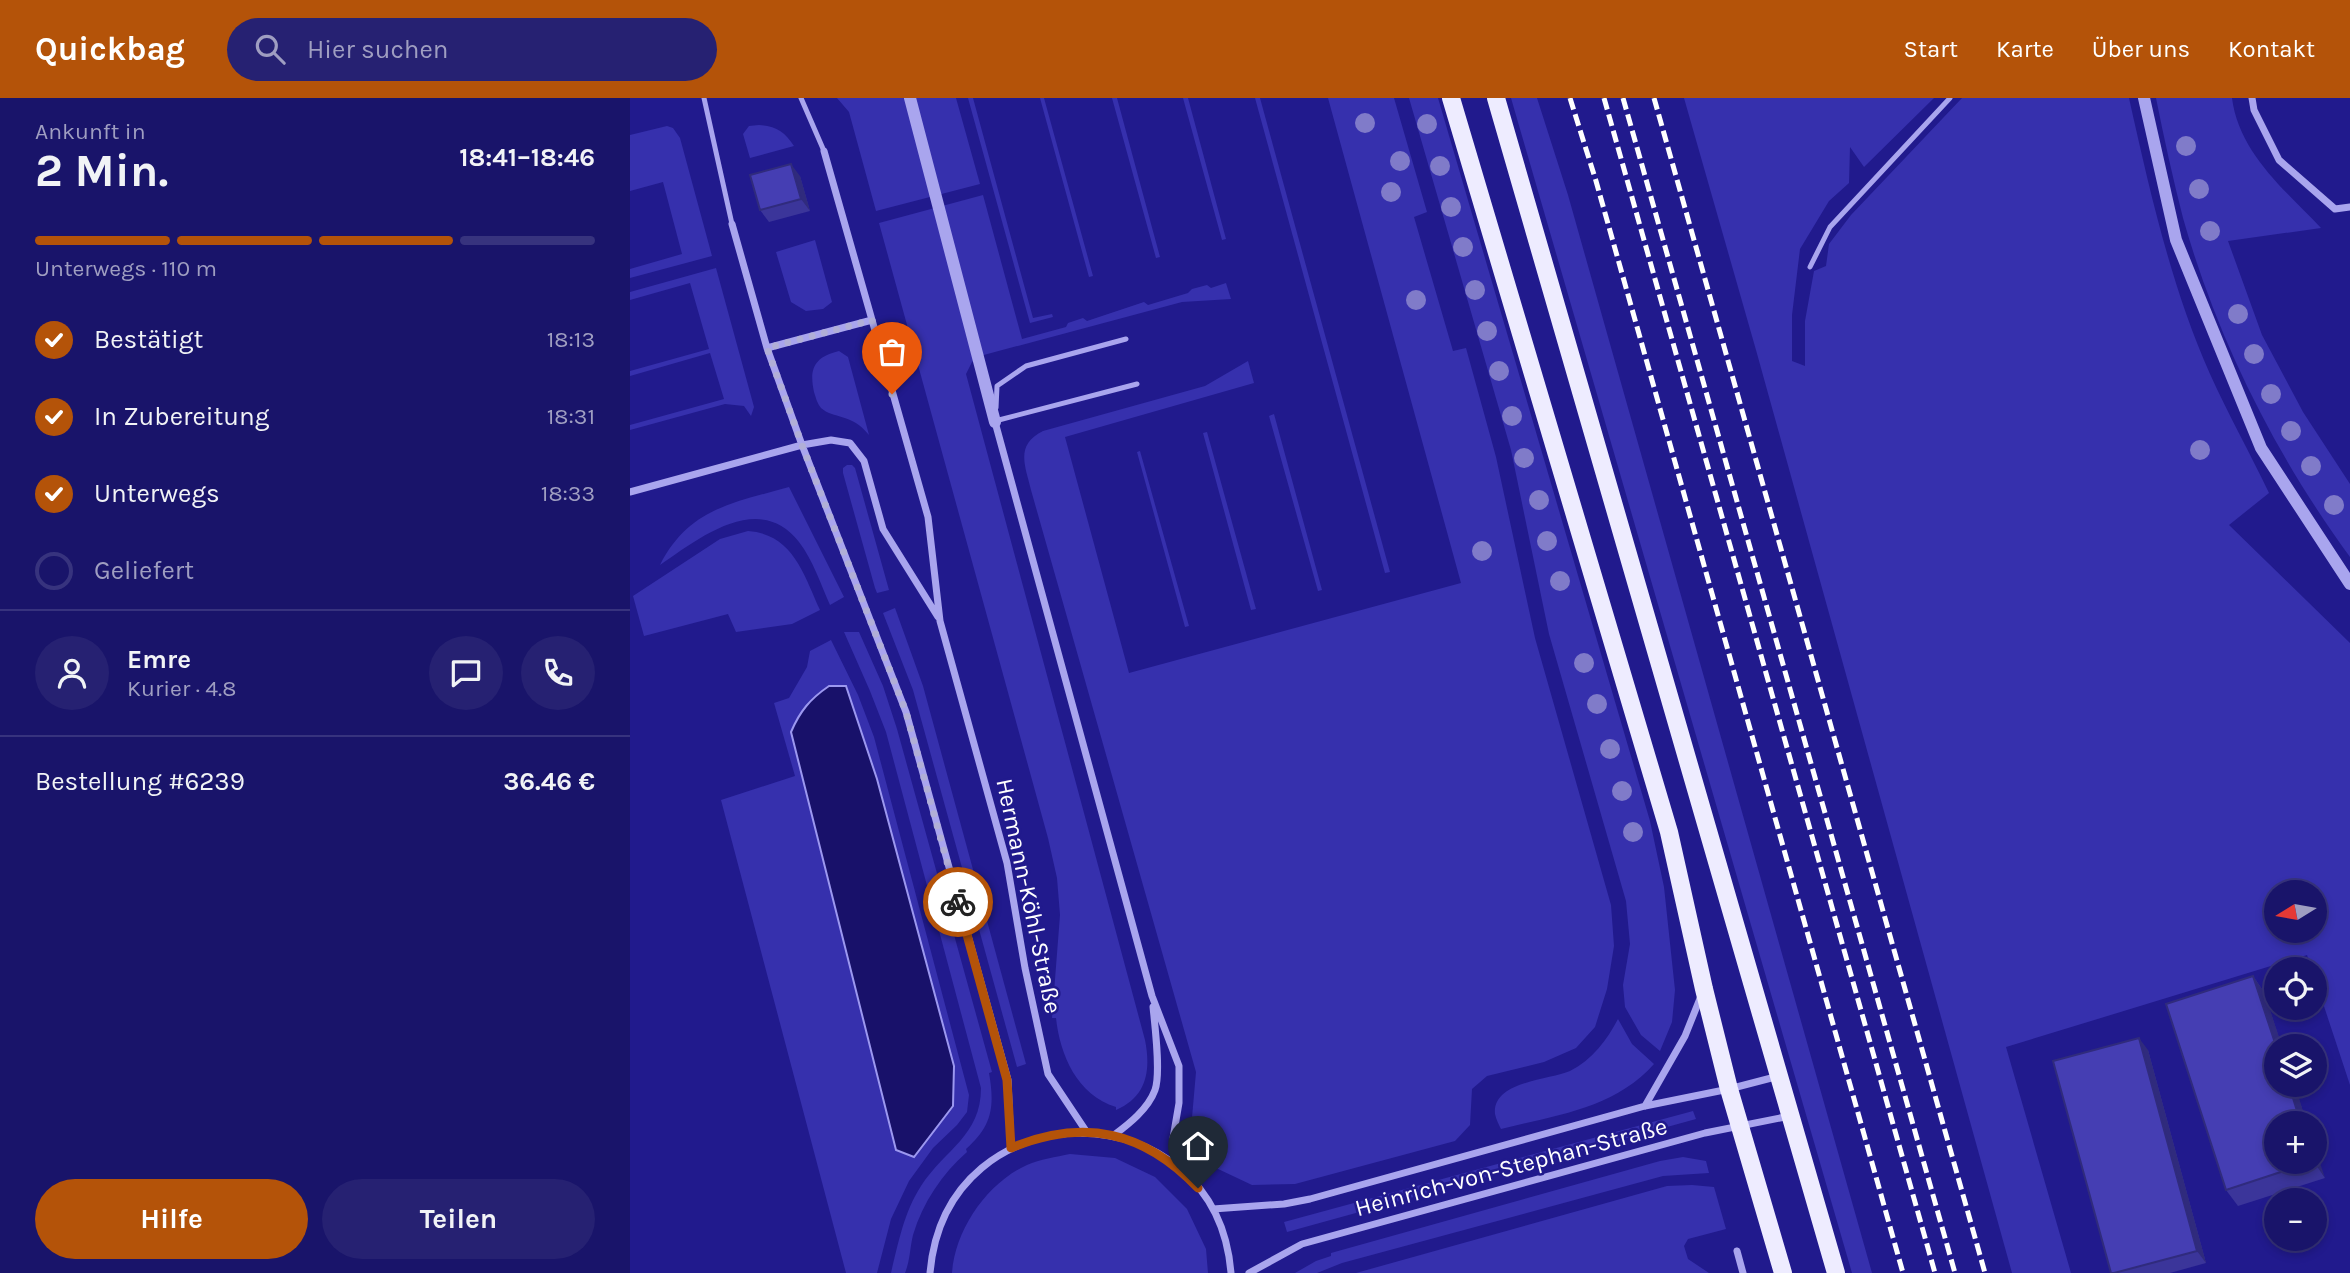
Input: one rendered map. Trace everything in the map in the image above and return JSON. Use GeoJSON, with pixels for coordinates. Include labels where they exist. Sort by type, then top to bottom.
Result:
{"type":"FeatureCollection","features":[{"type":"Feature","properties":{"kind":"main road"},"geometry":{"type":"LineString","coordinates":[[1451,98],[1669,832],[1729,1089],[1783,1273]]}},
{"type":"Feature","properties":{"kind":"main road"},"geometry":{"type":"LineString","coordinates":[[1496,98],[1836,1273]]}},
{"type":"Feature","properties":{"kind":"street"},"geometry":{"type":"LineString","coordinates":[[910,98],[995,422],[1152,996],[1180,1066],[1179,1103],[1173,1138],[1180,1169]]}},
{"type":"Feature","properties":{"kind":"street"},"geometry":{"type":"LineString","coordinates":[[2144,98],[2176,240],[2261,448],[2350,584]]}},
{"type":"Feature","properties":{"kind":"street"},"geometry":{"type":"LineString","coordinates":[[2252,98],[2254,110],[2279,160],[2335,209],[2350,207]]}},
{"type":"Feature","properties":{"kind":"street","name":"Hermann-Köhl-Straße"},"geometry":{"type":"LineString","coordinates":[[824,151],[928,517],[940,621],[1007,863],[1025,968],[1048,1074],[1086,1131]]}},
{"type":"Feature","properties":{"kind":"street"},"geometry":{"type":"LineString","coordinates":[[732,224],[767,348],[906,712],[1007,1080],[1011,1148]]}},
{"type":"Feature","properties":{"kind":"street"},"geometry":{"type":"LineString","coordinates":[[767,348],[872,320]]}},
{"type":"Feature","properties":{"kind":"street","name":"Hermann-Köhl-Straße"},"geometry":{"type":"LineString","coordinates":[[630,492],[802,445],[831,440],[850,443],[864,461],[883,529],[940,621]]}},
{"type":"Feature","properties":{"kind":"street","name":"Heinrich-von-Stephan-Straße"},"geometry":{"type":"LineString","coordinates":[[1645,1106],[1685,1036],[1704,989]]}},
{"type":"Feature","properties":{"kind":"street"},"geometry":{"type":"LineString","coordinates":[[1114,1135],[1136,1118],[1155,1090],[1157,1045],[1152,996]]}},
{"type":"Feature","properties":{"kind":"street","name":"Heinrich-von-Stephan-Straße"},"geometry":{"type":"LineString","coordinates":[[1213,1209],[1284,1204],[1310,1199],[1645,1106],[1779,1076]]}},
{"type":"Feature","properties":{"kind":"street","name":"Heinrich-von-Stephan-Straße"},"geometry":{"type":"LineString","coordinates":[[1249,1273],[1302,1244],[1705,1133],[1790,1116]]}},
{"type":"Feature","properties":{"kind":"street"},"geometry":{"type":"LineString","coordinates":[[930,1273],[934,1245],[942,1221],[954,1199],[989,1162],[1011,1148],[1048,1135],[1086,1131],[1114,1135],[1139,1143],[1180,1169],[1213,1209],[1223,1232],[1231,1273]]}},
{"type":"Feature","properties":{"kind":"street"},"geometry":{"type":"LineString","coordinates":[[1737,1251],[1743,1273]]}},
{"type":"Feature","properties":{"kind":"lane"},"geometry":{"type":"LineString","coordinates":[[704,98],[732,224]]}},
{"type":"Feature","properties":{"kind":"lane"},"geometry":{"type":"LineString","coordinates":[[801,98],[824,151]]}},
{"type":"Feature","properties":{"kind":"lane"},"geometry":{"type":"LineString","coordinates":[[1810,267],[1830,227],[1950,98]]}},
{"type":"Feature","properties":{"kind":"lane"},"geometry":{"type":"LineString","coordinates":[[1126,339],[1026,366],[997,386],[995,422],[1137,384]]}},
{"type":"Feature","properties":{"kind":"shaded area"},"geometry":{"type":"Polygon","coordinates":[[[837,98],[956,98],[980,184],[876,211],[849,112],[837,98]]]}},
{"type":"Feature","properties":{"kind":"shaded area"},"geometry":{"type":"Polygon","coordinates":[[[968,98],[973,98],[1033,318],[1052,314],[1053,317],[1030,323],[968,98]]]}},
{"type":"Feature","properties":{"kind":"shaded area"},"geometry":{"type":"Polygon","coordinates":[[[1040,98],[1044,98],[1093,276],[1089,277],[1040,98]]]}},
{"type":"Feature","properties":{"kind":"shaded area"},"geometry":{"type":"Polygon","coordinates":[[[1112,98],[1117,98],[1160,257],[1156,258],[1112,98]]]}},
{"type":"Feature","properties":{"kind":"shaded area"},"geometry":{"type":"Polygon","coordinates":[[[1183,98],[1188,98],[1226,239],[1222,240],[1183,98]]]}},
{"type":"Feature","properties":{"kind":"shaded area"},"geometry":{"type":"Polygon","coordinates":[[[1255,98],[1260,98],[1390,572],[1385,573],[1255,98]]]}},
{"type":"Feature","properties":{"kind":"shaded area"},"geometry":{"type":"Polygon","coordinates":[[[1328,98],[1394,98],[1427,212],[1414,217],[1453,351],[1466,348],[1496,457],[1535,638],[1611,905],[1614,946],[1607,989],[1595,1027],[1576,1048],[1544,1062],[1487,1076],[1472,1089],[1470,1125],[1455,1141],[1295,1184],[1252,1185],[1216,1168],[1198,1151],[1191,1129],[1196,1072],[1031,490],[1024,456],[1028,443],[1043,431],[1205,386],[1248,361],[1254,383],[1065,437],[1129,673],[1461,583],[1328,98]]]}},
{"type":"Feature","properties":{"kind":"shaded area"},"geometry":{"type":"Polygon","coordinates":[[[1409,98],[1438,98],[1650,821],[1664,887],[1675,990],[1672,1022],[1660,1051],[1641,1035],[1625,1007],[1623,985],[1630,944],[1626,901],[1549,634],[1511,450],[1409,98]]]}},
{"type":"Feature","properties":{"kind":"shaded area"},"geometry":{"type":"Polygon","coordinates":[[[1511,98],[1537,98],[1568,195],[1872,1273],[1852,1273],[1511,98]]]}},
{"type":"Feature","properties":{"kind":"shaded area"},"geometry":{"type":"Polygon","coordinates":[[[1684,98],[1934,98],[1864,167],[1850,147],[1849,183],[1829,201],[1800,249],[1792,315],[1792,361],[1805,366],[1805,321],[1814,271],[1826,266],[1829,244],[1851,215],[1962,98],[2129,98],[2173,273],[2196,341],[2269,493],[2229,525],[2350,643],[2350,1085],[2327,1015],[2327,957],[2264,957],[2264,968],[2006,1047],[2071,1273],[2012,1273],[1684,98]]]}},
{"type":"Feature","properties":{"kind":"shaded area"},"geometry":{"type":"Polygon","coordinates":[[[2156,98],[2232,98],[2236,118],[2254,153],[2279,185],[2321,228],[2228,241],[2262,335],[2303,412],[2350,484],[2350,557],[2297,478],[2231,352],[2213,308],[2183,218],[2156,98]]]}},
{"type":"Feature","properties":{"kind":"shaded area"},"geometry":{"type":"Polygon","coordinates":[[[759,125],[780,131],[794,146],[750,158],[743,134],[749,126],[759,125]]]}},
{"type":"Feature","properties":{"kind":"shaded area"},"geometry":{"type":"Polygon","coordinates":[[[667,126],[673,128],[680,138],[712,256],[630,278],[630,269],[682,254],[663,182],[630,191],[630,135],[667,126]]]}},
{"type":"Feature","properties":{"kind":"shaded area"},"geometry":{"type":"Polygon","coordinates":[[[983,195],[1022,339],[1066,327],[1068,323],[1083,318],[1087,321],[1144,302],[1148,305],[1207,285],[1211,288],[1226,283],[1231,299],[1182,302],[980,356],[972,362],[966,374],[1145,1040],[1147,1072],[1144,1081],[1134,1098],[1116,1110],[1116,1107],[1091,1093],[1073,1072],[1066,1059],[1056,1018],[1052,1018],[1060,915],[1057,878],[879,223],[983,195]]]}},
{"type":"Feature","properties":{"kind":"shaded area"},"geometry":{"type":"Polygon","coordinates":[[[815,240],[832,302],[823,309],[806,311],[791,302],[776,252],[815,240]]]}},
{"type":"Feature","properties":{"kind":"shaded area"},"geometry":{"type":"Polygon","coordinates":[[[716,268],[754,407],[751,416],[744,406],[725,404],[630,430],[630,425],[724,399],[710,353],[630,376],[630,371],[709,349],[690,283],[630,300],[630,292],[716,268]]]}},
{"type":"Feature","properties":{"kind":"shaded area"},"geometry":{"type":"Polygon","coordinates":[[[839,351],[848,357],[869,435],[856,423],[821,408],[814,392],[812,377],[815,365],[824,357],[839,351]]]}},
{"type":"Feature","properties":{"kind":"shaded area"},"geometry":{"type":"Polygon","coordinates":[[[1274,414],[1322,590],[1318,591],[1269,416],[1274,414]]]}},
{"type":"Feature","properties":{"kind":"shaded area"},"geometry":{"type":"Polygon","coordinates":[[[1207,432],[1256,609],[1251,610],[1203,433],[1207,432]]]}},
{"type":"Feature","properties":{"kind":"shaded area"},"geometry":{"type":"Polygon","coordinates":[[[1140,451],[1189,626],[1185,627],[1137,452],[1140,451]]]}},
{"type":"Feature","properties":{"kind":"shaded area"},"geometry":{"type":"Polygon","coordinates":[[[847,465],[855,468],[889,590],[877,593],[875,588],[843,473],[843,468],[847,465]]]}},
{"type":"Feature","properties":{"kind":"shaded area"},"geometry":{"type":"Polygon","coordinates":[[[789,487],[844,597],[830,605],[813,565],[799,542],[783,527],[766,520],[729,524],[692,543],[660,565],[672,546],[699,519],[731,504],[789,487]]]}},
{"type":"Feature","properties":{"kind":"shaded area"},"geometry":{"type":"Polygon","coordinates":[[[748,531],[763,534],[786,548],[802,570],[820,610],[792,624],[736,632],[728,614],[644,636],[633,596],[720,539],[748,531]]]}},
{"type":"Feature","properties":{"kind":"shaded area"},"geometry":{"type":"Polygon","coordinates":[[[895,608],[923,686],[1026,1064],[1017,1067],[913,690],[883,613],[895,608]]]}},
{"type":"Feature","properties":{"kind":"shaded area"},"geometry":{"type":"Polygon","coordinates":[[[844,632],[859,632],[883,686],[992,1072],[989,1073],[992,1096],[990,1115],[975,1141],[966,1149],[967,1152],[949,1170],[928,1200],[913,1235],[905,1273],[891,1273],[910,1206],[930,1173],[968,1130],[975,1118],[981,1088],[886,732],[844,632]]]}},
{"type":"Feature","properties":{"kind":"shaded area"},"geometry":{"type":"Polygon","coordinates":[[[831,640],[858,695],[874,737],[969,1095],[967,1112],[933,1148],[909,1181],[891,1219],[877,1273],[846,1273],[721,800],[795,776],[774,703],[789,698],[807,667],[810,651],[831,640]]]}},
{"type":"Feature","properties":{"kind":"shaded area"},"geometry":{"type":"Polygon","coordinates":[[[829,686],[846,686],[877,779],[954,1066],[953,1106],[914,1157],[896,1150],[791,732],[806,706],[829,686]]]}},
{"type":"Feature","properties":{"kind":"shaded area"},"geometry":{"type":"Polygon","coordinates":[[[1618,1019],[1632,1044],[1654,1064],[1638,1079],[1603,1101],[1501,1129],[1495,1114],[1497,1103],[1503,1095],[1512,1088],[1570,1071],[1578,1066],[1598,1049],[1618,1019]]]}},
{"type":"Feature","properties":{"kind":"shaded area"},"geometry":{"type":"Polygon","coordinates":[[[1693,1111],[1696,1119],[1287,1232],[1284,1222],[1693,1111]]]}},
{"type":"Feature","properties":{"kind":"shaded area"},"geometry":{"type":"Polygon","coordinates":[[[1070,1154],[1115,1158],[1155,1177],[1187,1209],[1206,1249],[1208,1273],[952,1273],[959,1241],[986,1196],[1012,1173],[1027,1165],[1070,1154]]]}},
{"type":"Feature","properties":{"kind":"shaded area"},"geometry":{"type":"Polygon","coordinates":[[[1683,1157],[1706,1161],[1709,1173],[1663,1176],[1342,1263],[1317,1273],[1295,1273],[1331,1256],[1331,1253],[1660,1161],[1683,1157]]]}},
{"type":"Feature","properties":{"kind":"shaded area"},"geometry":{"type":"Polygon","coordinates":[[[1667,1186],[1714,1187],[1726,1229],[1688,1239],[1684,1246],[1688,1259],[1709,1273],[1356,1273],[1667,1186]]]}},
{"type":"Feature","properties":{"kind":"building"},"geometry":{"type":"Polygon","coordinates":[[[791,164],[801,199],[760,210],[750,175],[791,164]]]}},
{"type":"Feature","properties":{"kind":"building"},"geometry":{"type":"Polygon","coordinates":[[[2253,976],[2264,1009],[2264,1020],[2267,1020],[2272,1034],[2264,1034],[2264,1097],[2293,1097],[2297,1111],[2264,1111],[2264,1174],[2275,1174],[2226,1190],[2166,1004],[2253,976]]]}},
{"type":"Feature","properties":{"kind":"building"},"geometry":{"type":"Polygon","coordinates":[[[2139,1038],[2197,1251],[2111,1273],[2053,1061],[2139,1038]]]}},
{"type":"Feature","properties":{"kind":"railway"},"geometry":{"type":"LineString","coordinates":[[1570,98],[1596,181],[1903,1273]]}},
{"type":"Feature","properties":{"kind":"railway"},"geometry":{"type":"LineString","coordinates":[[1604,98],[1935,1273]]}},
{"type":"Feature","properties":{"kind":"railway"},"geometry":{"type":"LineString","coordinates":[[1623,98],[1955,1273]]}},
{"type":"Feature","properties":{"kind":"railway"},"geometry":{"type":"LineString","coordinates":[[1654,98],[1985,1273]]}},
{"type":"Feature","properties":{"kind":"way so far"},"geometry":{"type":"LineString","coordinates":[[892,394],[872,320],[767,348],[906,712],[958,902]]}},
{"type":"Feature","properties":{"kind":"route"},"geometry":{"type":"LineString","coordinates":[[958,902],[1007,1080],[1011,1148],[1035,1138],[1060,1133],[1086,1131],[1114,1135],[1139,1143],[1160,1154],[1180,1169],[1198,1188]]}}]}
